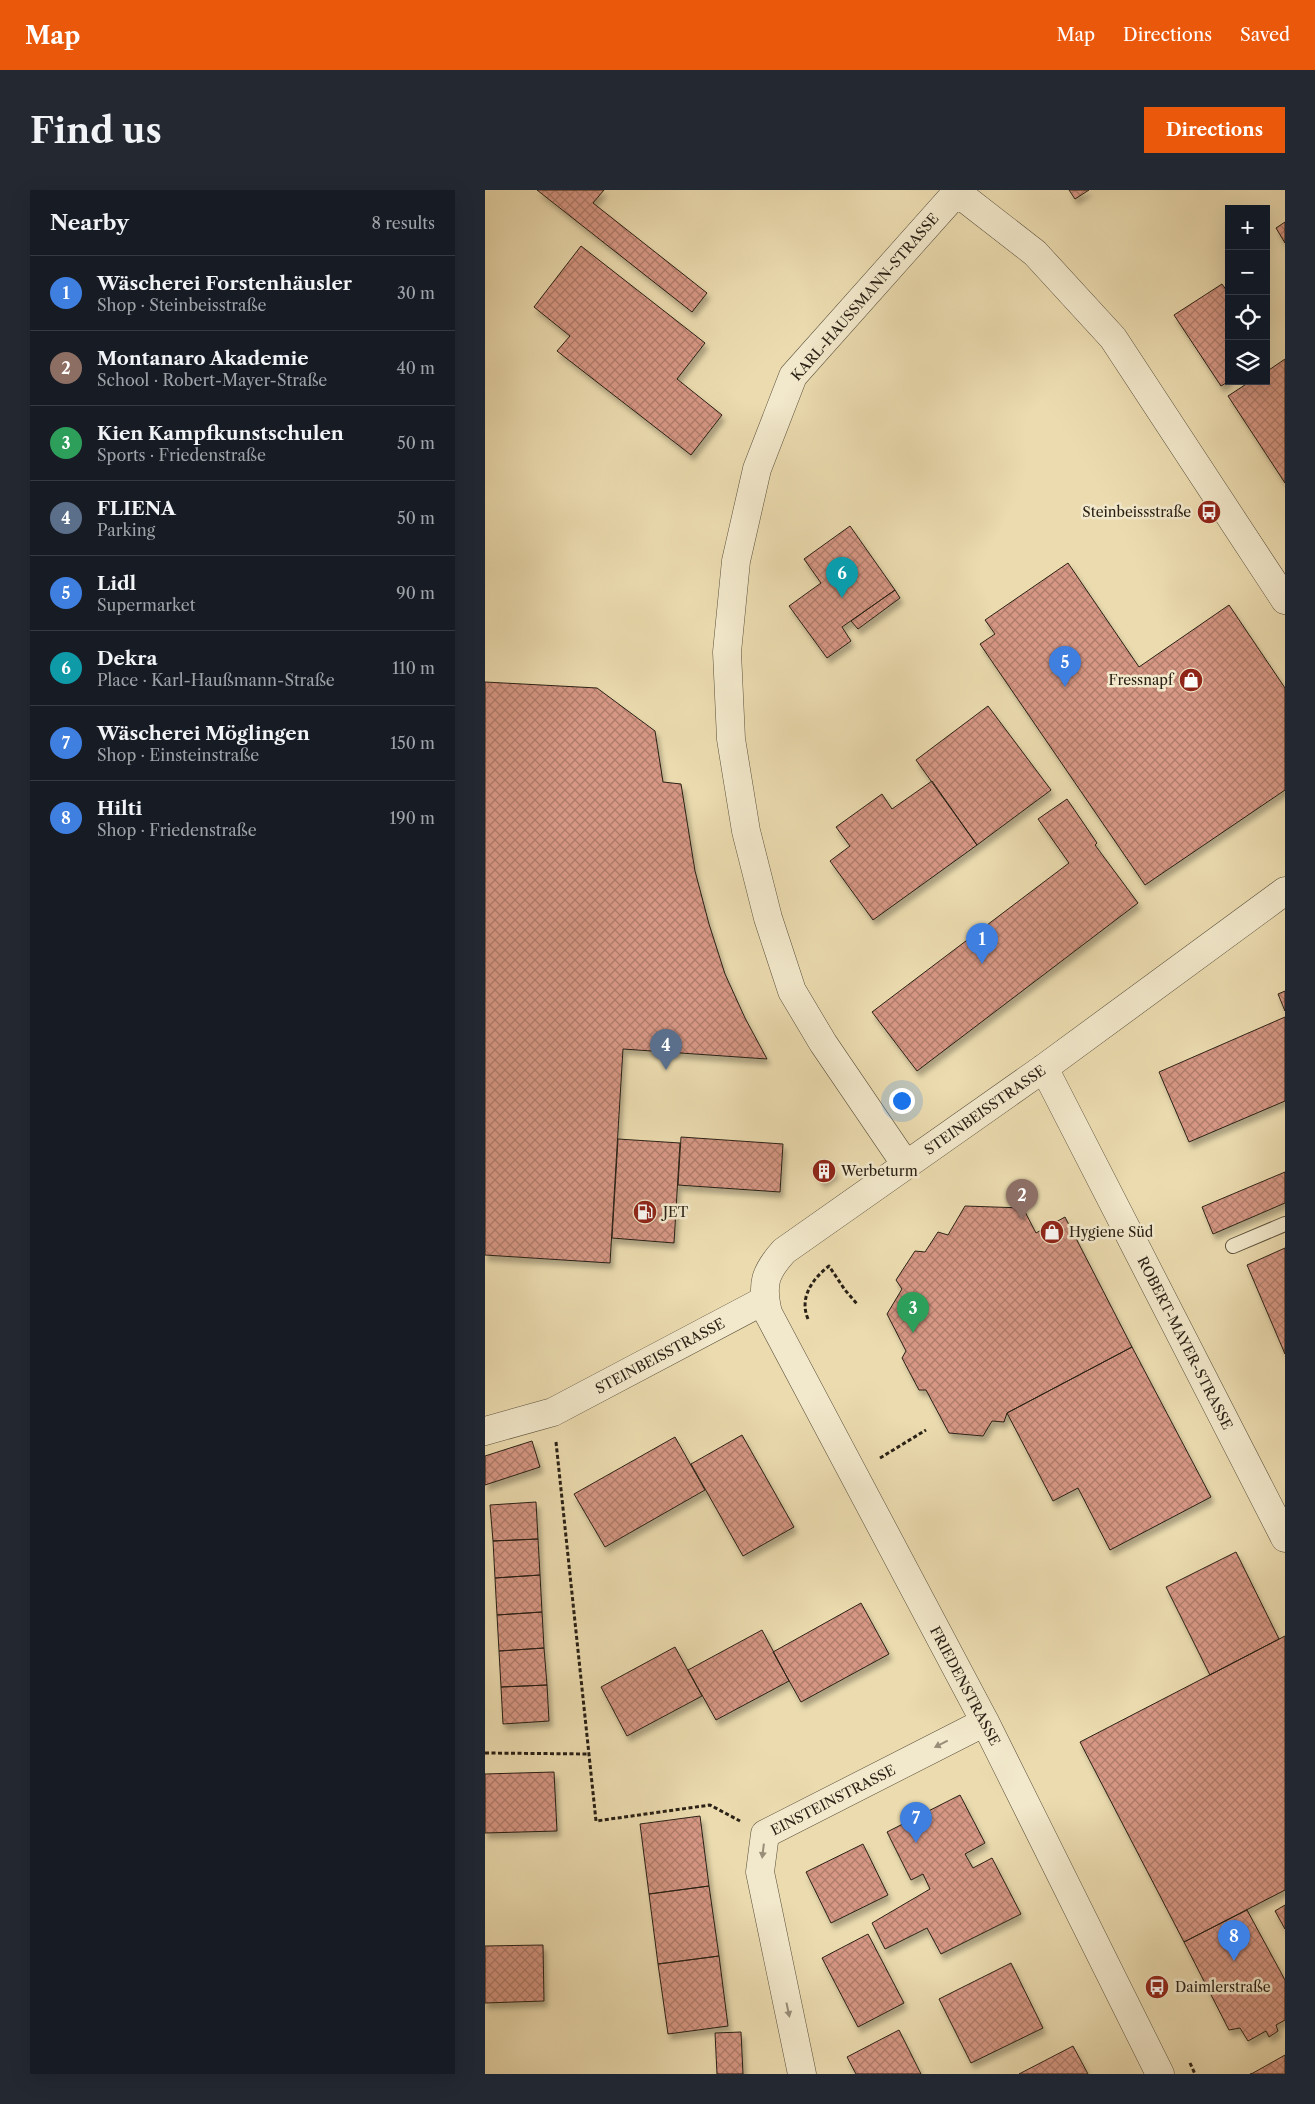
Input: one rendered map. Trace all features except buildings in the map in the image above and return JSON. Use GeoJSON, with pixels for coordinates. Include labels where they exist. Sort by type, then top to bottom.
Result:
{"type":"FeatureCollection","features":[{"type":"Feature","properties":{"kind":"street","name":"KARL-HAUSSMANN-STRASSE"},"geometry":{"type":"LineString","coordinates":[[906,1166],[823,1043],[792,991],[768,918],[746,831],[731,739],[727,652],[736,561],[757,470],[793,376],[955,191],[1035,254],[1113,338],[1285,600]]}},
{"type":"Feature","properties":{"kind":"street","name":"STEINBEISSTRASSE"},"geometry":{"type":"LineString","coordinates":[[485,1431],[553,1412],[765,1300],[765,1284],[770,1267],[784,1251],[1044,1068],[1285,891]]}},
{"type":"Feature","properties":{"kind":"street","name":"ROBERT-MAYER-STRASSE"},"geometry":{"type":"LineString","coordinates":[[1044,1068],[1285,1538]]}},
{"type":"Feature","properties":{"kind":"street","name":"FRIEDENSTRASSE"},"geometry":{"type":"LineString","coordinates":[[765,1300],[768,1313],[794,1366],[985,1722],[1160,2074]]}},
{"type":"Feature","properties":{"kind":"street","name":"EINSTEINSTRASSE"},"geometry":{"type":"LineString","coordinates":[[802,2074],[760,1872],[765,1834],[985,1722]]}},
{"type":"Feature","properties":{"kind":"lane"},"geometry":{"type":"LineString","coordinates":[[1233,1246],[1285,1224]]}},
{"type":"Feature","properties":{"kind":"path"},"geometry":{"type":"LineString","coordinates":[[829,1266],[858,1305]]}},
{"type":"Feature","properties":{"kind":"path"},"geometry":{"type":"LineString","coordinates":[[553,1412],[597,1821],[710,1805],[765,1834]]}},
{"type":"Feature","properties":{"kind":"path"},"geometry":{"type":"LineString","coordinates":[[879,1458],[926,1430]]}},
{"type":"Feature","properties":{"kind":"path"},"geometry":{"type":"LineString","coordinates":[[485,1753],[589,1754]]}},
{"type":"Feature","properties":{"kind":"place","name":"Steinbeissstraße"},"geometry":{"type":"Point","coordinates":[1209,512]}},
{"type":"Feature","properties":{"kind":"place","name":"Dekra"},"geometry":{"type":"Point","coordinates":[842,598]}},
{"type":"Feature","properties":{"kind":"place","name":"Fressnapf"},"geometry":{"type":"Point","coordinates":[1191,680]}},
{"type":"Feature","properties":{"kind":"place","name":"Lidl"},"geometry":{"type":"Point","coordinates":[1065,687]}},
{"type":"Feature","properties":{"kind":"place","name":"Wäscherei Forstenhäusler"},"geometry":{"type":"Point","coordinates":[982,964]}},
{"type":"Feature","properties":{"kind":"place","name":"FLIENA"},"geometry":{"type":"Point","coordinates":[666,1070]}},
{"type":"Feature","properties":{"kind":"place","name":"Werbeturm"},"geometry":{"type":"Point","coordinates":[824,1171]}},
{"type":"Feature","properties":{"kind":"place","name":"JET"},"geometry":{"type":"Point","coordinates":[645,1212]}},
{"type":"Feature","properties":{"kind":"place","name":"Montanaro Akademie"},"geometry":{"type":"Point","coordinates":[1022,1220]}},
{"type":"Feature","properties":{"kind":"place","name":"Hygiene Süd"},"geometry":{"type":"Point","coordinates":[1052,1232]}},
{"type":"Feature","properties":{"kind":"place","name":"Kien Kampfkunstschulen"},"geometry":{"type":"Point","coordinates":[913,1333]}},
{"type":"Feature","properties":{"kind":"place","name":"Wäscherei Möglingen"},"geometry":{"type":"Point","coordinates":[916,1843]}},
{"type":"Feature","properties":{"kind":"place","name":"Hilti"},"geometry":{"type":"Point","coordinates":[1234,1961]}},
{"type":"Feature","properties":{"kind":"place","name":"Daimlerstraße"},"geometry":{"type":"Point","coordinates":[1157,1987]}}]}
